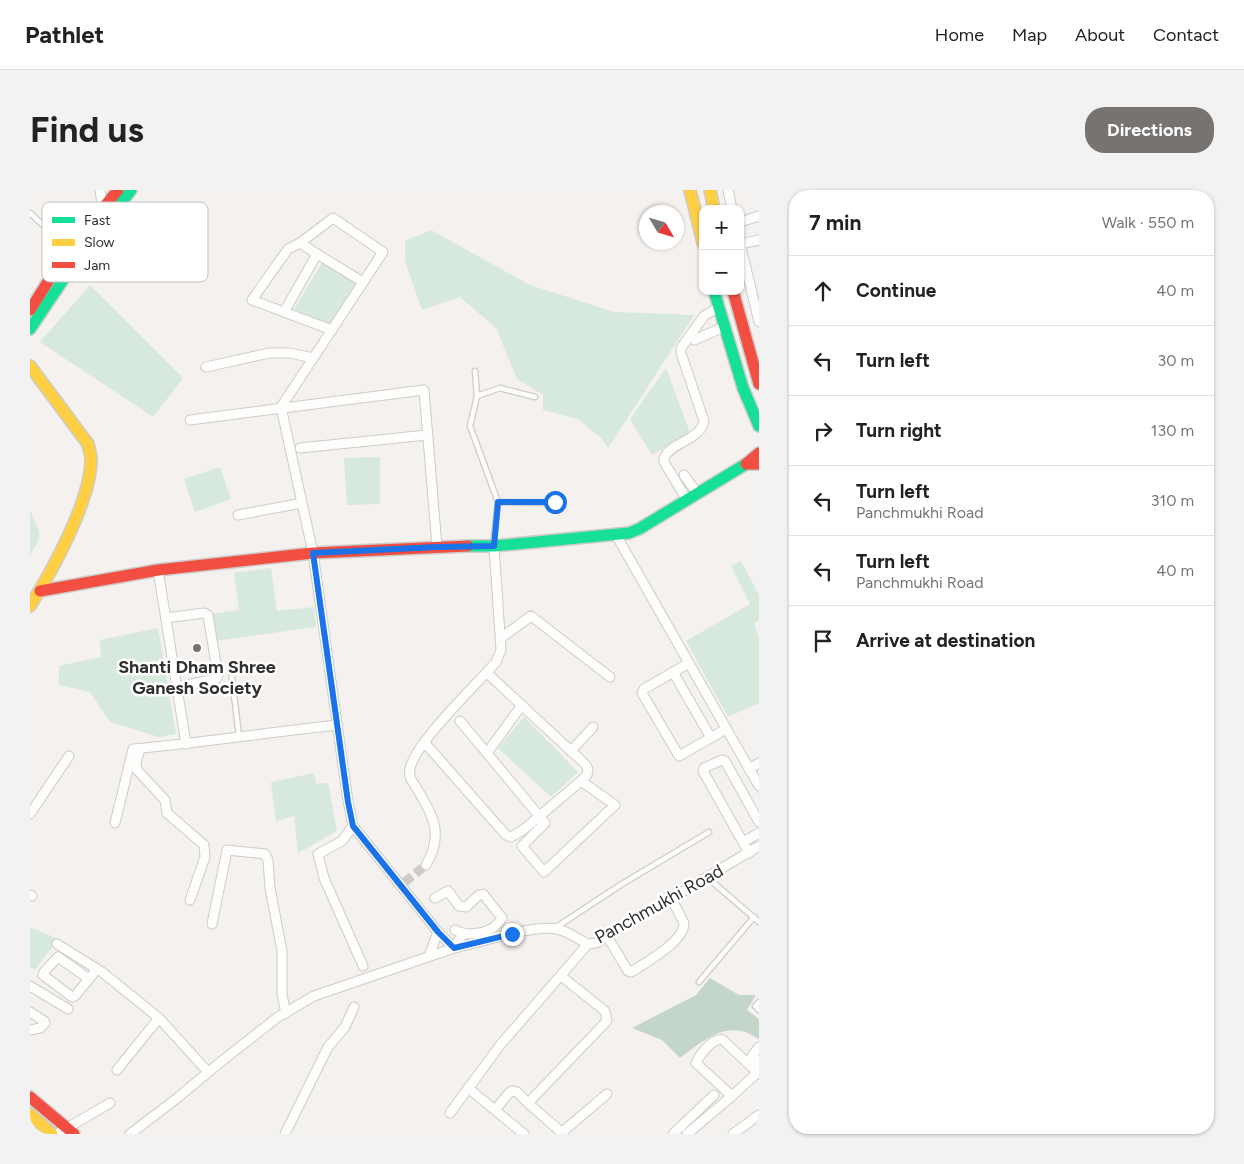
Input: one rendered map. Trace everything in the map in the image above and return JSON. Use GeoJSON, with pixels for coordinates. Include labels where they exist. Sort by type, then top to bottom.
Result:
{"type":"FeatureCollection","features":[{"type":"Feature","properties":{"kind":"street"},"geometry":{"type":"LineString","coordinates":[[109,202],[118,190]]}},
{"type":"Feature","properties":{"kind":"street"},"geometry":{"type":"LineString","coordinates":[[122,202],[132,190]]}},
{"type":"Feature","properties":{"kind":"street"},"geometry":{"type":"LineString","coordinates":[[690,190],[699,227]]}},
{"type":"Feature","properties":{"kind":"street"},"geometry":{"type":"LineString","coordinates":[[710,190],[713,205]]}},
{"type":"Feature","properties":{"kind":"street"},"geometry":{"type":"LineString","coordinates":[[728,190],[731,205]]}},
{"type":"Feature","properties":{"kind":"street"},"geometry":{"type":"LineString","coordinates":[[744,221],[759,216]]}},
{"type":"Feature","properties":{"kind":"street"},"geometry":{"type":"LineString","coordinates":[[281,407],[332,330],[383,252],[333,218],[300,244],[288,250],[252,300],[332,330]]}},
{"type":"Feature","properties":{"kind":"street"},"geometry":{"type":"LineString","coordinates":[[744,242],[759,240]]}},
{"type":"Feature","properties":{"kind":"street"},"geometry":{"type":"LineString","coordinates":[[300,244],[363,282]]}},
{"type":"Feature","properties":{"kind":"street"},"geometry":{"type":"LineString","coordinates":[[742,250],[759,322]]}},
{"type":"Feature","properties":{"kind":"street"},"geometry":{"type":"LineString","coordinates":[[284,312],[317,254]]}},
{"type":"Feature","properties":{"kind":"street"},"geometry":{"type":"LineString","coordinates":[[30,310],[48,282]]}},
{"type":"Feature","properties":{"kind":"street"},"geometry":{"type":"LineString","coordinates":[[30,329],[62,282]]}},
{"type":"Feature","properties":{"kind":"street"},"geometry":{"type":"LineString","coordinates":[[715,295],[743,388],[759,426]]}},
{"type":"Feature","properties":{"kind":"street"},"geometry":{"type":"LineString","coordinates":[[733,295],[754,353],[759,384]]}},
{"type":"Feature","properties":{"kind":"street"},"geometry":{"type":"LineString","coordinates":[[692,496],[664,458],[668,452],[700,430],[704,422],[681,348],[704,316],[719,307]]}},
{"type":"Feature","properties":{"kind":"street"},"geometry":{"type":"LineString","coordinates":[[694,340],[724,326]]}},
{"type":"Feature","properties":{"kind":"street"},"geometry":{"type":"LineString","coordinates":[[206,367],[269,353],[313,358]]}},
{"type":"Feature","properties":{"kind":"street"},"geometry":{"type":"LineString","coordinates":[[30,366],[88,444],[92,454],[80,512],[40,591],[30,606]]}},
{"type":"Feature","properties":{"kind":"street"},"geometry":{"type":"LineString","coordinates":[[190,420],[424,390],[437,547]]}},
{"type":"Feature","properties":{"kind":"street"},"geometry":{"type":"LineString","coordinates":[[281,407],[295,449],[302,503],[313,553],[353,826],[403,883],[438,932],[454,948],[459,932],[473,934],[485,931],[500,922],[501,916],[483,894],[479,895],[466,907],[459,906],[448,891],[435,898]]}},
{"type":"Feature","properties":{"kind":"street"},"geometry":{"type":"LineString","coordinates":[[295,449],[427,435]]}},
{"type":"Feature","properties":{"kind":"street"},"geometry":{"type":"LineString","coordinates":[[40,591],[158,570],[313,553],[494,546],[630,533],[746,464],[759,453]]}},
{"type":"Feature","properties":{"kind":"street"},"geometry":{"type":"LineString","coordinates":[[746,464],[759,464]]}},
{"type":"Feature","properties":{"kind":"street"},"geometry":{"type":"LineString","coordinates":[[684,475],[692,496]]}},
{"type":"Feature","properties":{"kind":"street"},"geometry":{"type":"LineString","coordinates":[[238,515],[302,503]]}},
{"type":"Feature","properties":{"kind":"street"},"geometry":{"type":"LineString","coordinates":[[616,535],[749,769],[758,780]]}},
{"type":"Feature","properties":{"kind":"street"},"geometry":{"type":"LineString","coordinates":[[426,865],[432,856],[435,825],[432,815],[411,779],[409,771],[412,761],[424,742],[496,662],[501,650],[494,546]]}},
{"type":"Feature","properties":{"kind":"street"},"geometry":{"type":"LineString","coordinates":[[158,570],[186,744]]}},
{"type":"Feature","properties":{"kind":"street"},"geometry":{"type":"LineString","coordinates":[[166,618],[204,613],[208,615],[218,676],[216,679],[177,687]]}},
{"type":"Feature","properties":{"kind":"street"},"geometry":{"type":"LineString","coordinates":[[501,638],[531,616],[610,677]]}},
{"type":"Feature","properties":{"kind":"street"},"geometry":{"type":"LineString","coordinates":[[689,662],[642,691],[677,754],[682,755],[726,729]]}},
{"type":"Feature","properties":{"kind":"street"},"geometry":{"type":"LineString","coordinates":[[424,742],[506,834],[513,836],[523,830],[581,782],[587,775],[588,769],[585,764],[487,672]]}},
{"type":"Feature","properties":{"kind":"street"},"geometry":{"type":"LineString","coordinates":[[673,672],[711,738]]}},
{"type":"Feature","properties":{"kind":"street"},"geometry":{"type":"LineString","coordinates":[[487,754],[522,705]]}},
{"type":"Feature","properties":{"kind":"street"},"geometry":{"type":"LineString","coordinates":[[460,721],[545,823],[522,846],[544,872],[615,805],[581,782]]}},
{"type":"Feature","properties":{"kind":"street"},"geometry":{"type":"LineString","coordinates":[[115,823],[133,749],[338,724]]}},
{"type":"Feature","properties":{"kind":"street"},"geometry":{"type":"LineString","coordinates":[[571,751],[593,727]]}},
{"type":"Feature","properties":{"kind":"street"},"geometry":{"type":"LineString","coordinates":[[140,749],[136,763],[137,770],[164,800],[167,813],[204,845],[205,857],[190,900]]}},
{"type":"Feature","properties":{"kind":"street"},"geometry":{"type":"LineString","coordinates":[[726,764],[742,755]]}},
{"type":"Feature","properties":{"kind":"street"},"geometry":{"type":"LineString","coordinates":[[30,814],[69,756]]}},
{"type":"Feature","properties":{"kind":"street"},"geometry":{"type":"LineString","coordinates":[[749,852],[703,771],[704,768],[722,760],[725,761],[759,822]]}},
{"type":"Feature","properties":{"kind":"street"},"geometry":{"type":"LineString","coordinates":[[749,769],[759,763]]}},
{"type":"Feature","properties":{"kind":"street"},"geometry":{"type":"LineString","coordinates":[[353,826],[342,841],[318,854],[324,878],[363,966]]}},
{"type":"Feature","properties":{"kind":"street"},"geometry":{"type":"LineString","coordinates":[[743,842],[759,832]]}},
{"type":"Feature","properties":{"kind":"street","name":"Panchmukhi Road"},"geometry":{"type":"LineString","coordinates":[[130,1134],[286,1013],[314,996],[454,948],[535,929],[555,928],[566,931],[588,944],[596,942],[708,878],[759,846]]}},
{"type":"Feature","properties":{"kind":"street"},"geometry":{"type":"LineString","coordinates":[[212,924],[227,850],[265,854],[268,860],[270,888],[282,951],[282,996],[286,1013]]}},
{"type":"Feature","properties":{"kind":"street"},"geometry":{"type":"LineString","coordinates":[[607,936],[628,971],[631,972],[658,956],[680,935],[684,927],[684,923],[671,898]]}},
{"type":"Feature","properties":{"kind":"street"},"geometry":{"type":"LineString","coordinates":[[429,956],[438,932]]}},
{"type":"Feature","properties":{"kind":"street"},"geometry":{"type":"LineString","coordinates":[[57,944],[97,969],[160,1018],[208,1072]]}},
{"type":"Feature","properties":{"kind":"street"},"geometry":{"type":"LineString","coordinates":[[450,1113],[500,1044],[588,944]]}},
{"type":"Feature","properties":{"kind":"street"},"geometry":{"type":"LineString","coordinates":[[89,979],[58,957],[44,972],[44,978],[72,997],[89,979],[97,969]]}},
{"type":"Feature","properties":{"kind":"street"},"geometry":{"type":"LineString","coordinates":[[528,1103],[607,1020],[604,1012],[561,976]]}},
{"type":"Feature","properties":{"kind":"street"},"geometry":{"type":"LineString","coordinates":[[30,986],[68,1009]]}},
{"type":"Feature","properties":{"kind":"street"},"geometry":{"type":"LineString","coordinates":[[285,1134],[328,1047],[345,1027],[354,1007]]}},
{"type":"Feature","properties":{"kind":"street"},"geometry":{"type":"LineString","coordinates":[[30,1012],[45,1023],[40,1028],[30,1030]]}},
{"type":"Feature","properties":{"kind":"street"},"geometry":{"type":"LineString","coordinates":[[117,1070],[160,1018]]}},
{"type":"Feature","properties":{"kind":"street"},"geometry":{"type":"LineString","coordinates":[[693,1132],[758,1073],[720,1038],[714,1041],[696,1062],[732,1096]]}},
{"type":"Feature","properties":{"kind":"street"},"geometry":{"type":"LineString","coordinates":[[759,1047],[752,1056],[759,1062]]}},
{"type":"Feature","properties":{"kind":"street"},"geometry":{"type":"LineString","coordinates":[[468,1088],[524,1134]]}},
{"type":"Feature","properties":{"kind":"street"},"geometry":{"type":"LineString","coordinates":[[495,1110],[509,1093],[512,1091],[517,1092],[561,1133],[607,1094]]}},
{"type":"Feature","properties":{"kind":"street"},"geometry":{"type":"LineString","coordinates":[[673,1134],[714,1095]]}},
{"type":"Feature","properties":{"kind":"street"},"geometry":{"type":"LineString","coordinates":[[30,1097],[66,1132],[110,1103]]}},
{"type":"Feature","properties":{"kind":"street"},"geometry":{"type":"LineString","coordinates":[[30,1114],[52,1134]]}},
{"type":"Feature","properties":{"kind":"street"},"geometry":{"type":"LineString","coordinates":[[733,1134],[759,1115]]}},
{"type":"Feature","properties":{"kind":"lane"},"geometry":{"type":"LineString","coordinates":[[30,213],[42,225]]}},
{"type":"Feature","properties":{"kind":"lane"},"geometry":{"type":"LineString","coordinates":[[475,371],[477,396],[470,426],[498,502],[494,546]]}},
{"type":"Feature","properties":{"kind":"lane"},"geometry":{"type":"LineString","coordinates":[[477,396],[500,388],[535,397]]}},
{"type":"Feature","properties":{"kind":"lane"},"geometry":{"type":"LineString","coordinates":[[498,502],[555,502]]}},
{"type":"Feature","properties":{"kind":"lane"},"geometry":{"type":"LineString","coordinates":[[231,670],[239,736]]}},
{"type":"Feature","properties":{"kind":"lane"},"geometry":{"type":"LineString","coordinates":[[555,928],[622,884],[709,832]]}},
{"type":"Feature","properties":{"kind":"lane"},"geometry":{"type":"LineString","coordinates":[[708,878],[759,922]]}},
{"type":"Feature","properties":{"kind":"lane"},"geometry":{"type":"LineString","coordinates":[[699,982],[754,917]]}},
{"type":"Feature","properties":{"kind":"lane"},"geometry":{"type":"LineString","coordinates":[[759,1002],[755,1006],[759,1010]]}},
{"type":"Feature","properties":{"kind":"green space"},"geometry":{"type":"Polygon","coordinates":[[[431,230],[530,285],[614,312],[694,315],[608,448],[602,439],[578,419],[543,410],[543,395],[517,379],[496,328],[460,297],[422,310],[405,261],[405,241],[431,230]]]}},
{"type":"Feature","properties":{"kind":"green space"},"geometry":{"type":"Polygon","coordinates":[[[323,261],[358,283],[331,326],[294,309],[323,261]]]}},
{"type":"Feature","properties":{"kind":"green space"},"geometry":{"type":"Polygon","coordinates":[[[90,285],[183,378],[153,417],[40,342],[90,285]]]}},
{"type":"Feature","properties":{"kind":"green space"},"geometry":{"type":"Polygon","coordinates":[[[666,368],[690,433],[652,455],[630,419],[666,368]]]}},
{"type":"Feature","properties":{"kind":"green space"},"geometry":{"type":"Polygon","coordinates":[[[380,457],[380,504],[347,505],[344,458],[380,457]]]}},
{"type":"Feature","properties":{"kind":"green space"},"geometry":{"type":"Polygon","coordinates":[[[220,467],[231,499],[195,512],[184,479],[220,467]]]}},
{"type":"Feature","properties":{"kind":"green space"},"geometry":{"type":"Polygon","coordinates":[[[30,510],[38,528],[39,537],[30,555],[30,510]]]}},
{"type":"Feature","properties":{"kind":"green space"},"geometry":{"type":"Polygon","coordinates":[[[741,561],[759,595],[759,620],[754,624],[759,637],[759,703],[728,717],[686,641],[750,604],[731,566],[741,561]]]}},
{"type":"Feature","properties":{"kind":"green space"},"geometry":{"type":"Polygon","coordinates":[[[271,568],[277,611],[314,607],[316,627],[215,641],[211,614],[239,610],[234,573],[271,568]]]}},
{"type":"Feature","properties":{"kind":"green space"},"geometry":{"type":"Polygon","coordinates":[[[158,628],[176,734],[159,737],[110,722],[90,692],[59,685],[59,666],[101,657],[100,640],[158,628]]]}},
{"type":"Feature","properties":{"kind":"green space"},"geometry":{"type":"Polygon","coordinates":[[[524,717],[578,772],[551,797],[498,748],[524,717]]]}},
{"type":"Feature","properties":{"kind":"green space"},"geometry":{"type":"Polygon","coordinates":[[[314,773],[316,784],[328,783],[337,831],[298,853],[294,816],[276,821],[271,782],[314,773]]]}},
{"type":"Feature","properties":{"kind":"green space"},"geometry":{"type":"Polygon","coordinates":[[[30,927],[58,939],[35,970],[30,967],[30,927]]]}},
{"type":"Feature","properties":{"kind":"green space"},"geometry":{"type":"Polygon","coordinates":[[[710,978],[739,995],[756,995],[747,1010],[759,1019],[759,1039],[736,1030],[718,1033],[680,1058],[662,1040],[632,1028],[696,995],[710,978]]]}},
{"type":"Feature","properties":{"kind":"tunnel"},"geometry":{"type":"LineString","coordinates":[[405,882],[426,865]]}},
{"type":"Feature","properties":{"kind":"traffic: fast"},"geometry":{"type":"LineString","coordinates":[[122,202],[131,190]]}},
{"type":"Feature","properties":{"kind":"traffic: fast"},"geometry":{"type":"LineString","coordinates":[[30,329],[62,282]]}},
{"type":"Feature","properties":{"kind":"traffic: fast"},"geometry":{"type":"LineString","coordinates":[[715,295],[743,388],[759,426]]}},
{"type":"Feature","properties":{"kind":"traffic: fast"},"geometry":{"type":"LineString","coordinates":[[468,546],[494,546],[629,533],[639,529],[746,464]]}},
{"type":"Feature","properties":{"kind":"traffic: slow"},"geometry":{"type":"LineString","coordinates":[[690,190],[699,227]]}},
{"type":"Feature","properties":{"kind":"traffic: slow"},"geometry":{"type":"LineString","coordinates":[[710,190],[713,205]]}},
{"type":"Feature","properties":{"kind":"traffic: slow"},"geometry":{"type":"LineString","coordinates":[[30,366],[88,444],[91,459],[85,495],[78,515],[49,574],[30,606]]}},
{"type":"Feature","properties":{"kind":"traffic: slow"},"geometry":{"type":"LineString","coordinates":[[30,1114],[52,1134]]}},
{"type":"Feature","properties":{"kind":"traffic: jam"},"geometry":{"type":"LineString","coordinates":[[108,202],[118,190]]}},
{"type":"Feature","properties":{"kind":"traffic: jam"},"geometry":{"type":"LineString","coordinates":[[30,310],[48,282]]}},
{"type":"Feature","properties":{"kind":"traffic: jam"},"geometry":{"type":"LineString","coordinates":[[734,295],[759,384]]}},
{"type":"Feature","properties":{"kind":"traffic: jam"},"geometry":{"type":"LineString","coordinates":[[759,453],[746,464],[759,464]]}},
{"type":"Feature","properties":{"kind":"traffic: jam"},"geometry":{"type":"LineString","coordinates":[[40,591],[158,570],[313,553],[468,546]]}},
{"type":"Feature","properties":{"kind":"traffic: jam"},"geometry":{"type":"LineString","coordinates":[[30,1097],[74,1134]]}},
{"type":"Feature","properties":{"kind":"place","name":"Shanti Dham Shree Ganesh Society"},"geometry":{"type":"Point","coordinates":[197,648]}},
{"type":"Feature","properties":{"kind":"route"},"geometry":{"type":"LineString","coordinates":[[512,934],[454,948],[438,932],[353,826],[313,553],[494,546],[498,502],[555,502]]}}]}
